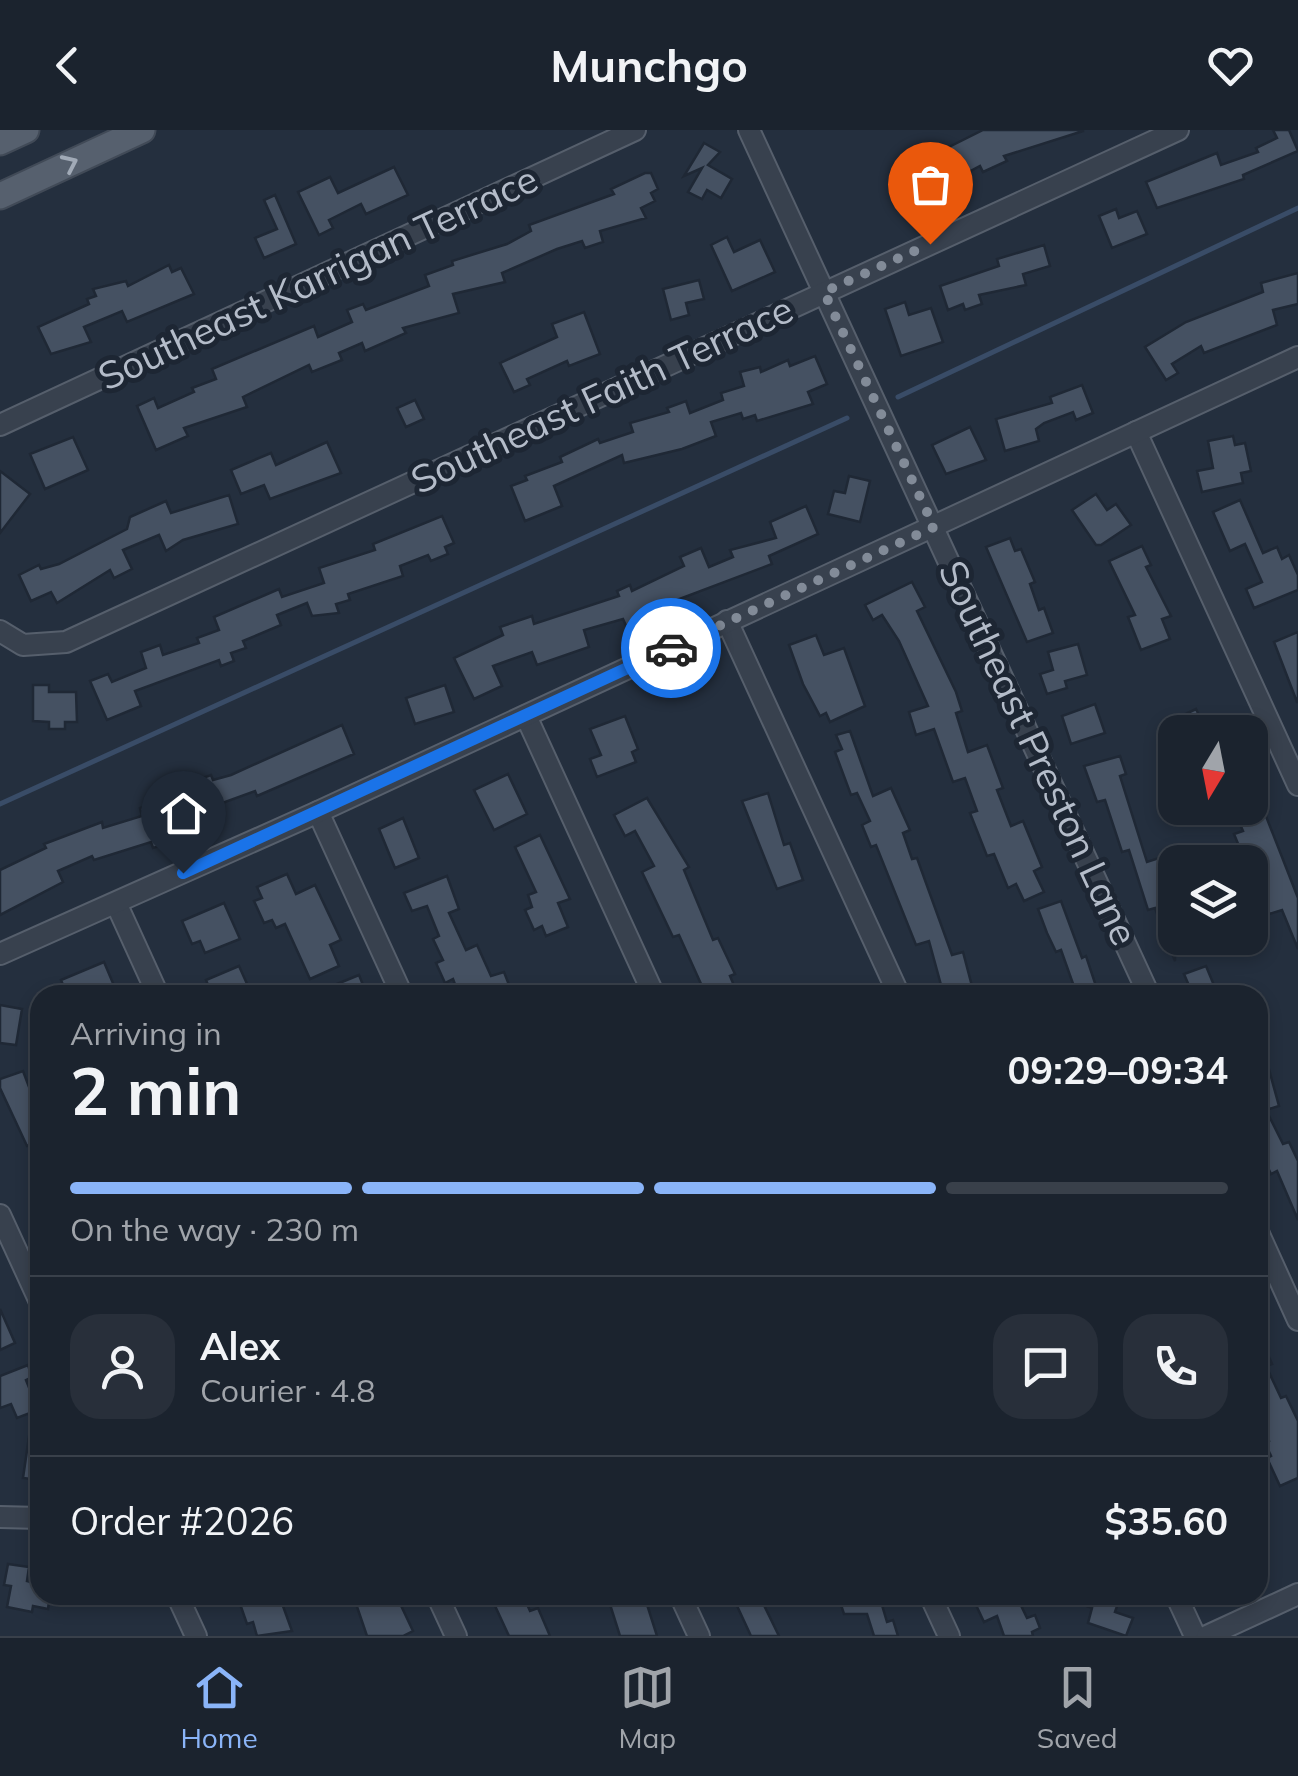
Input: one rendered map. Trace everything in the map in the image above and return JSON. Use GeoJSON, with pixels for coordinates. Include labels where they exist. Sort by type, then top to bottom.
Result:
{"type":"FeatureCollection","features":[{"type":"Feature","properties":{"kind":"main road"},"geometry":{"type":"LineString","coordinates":[[0,142],[26,130]]}},
{"type":"Feature","properties":{"kind":"main road"},"geometry":{"type":"LineString","coordinates":[[0,196],[141,130]]}},
{"type":"Feature","properties":{"kind":"street","name":"Southeast Karrigan Terrace"},"geometry":{"type":"LineString","coordinates":[[0,426],[635,130]]}},
{"type":"Feature","properties":{"kind":"street","name":"Southeast Preston Lane"},"geometry":{"type":"LineString","coordinates":[[749,130],[1144,985]]}},
{"type":"Feature","properties":{"kind":"street","name":"Southeast Faith Terrace"},"geometry":{"type":"LineString","coordinates":[[0,631],[22,645],[66,642],[1178,130]]}},
{"type":"Feature","properties":{"kind":"street"},"geometry":{"type":"LineString","coordinates":[[0,954],[318,812],[1298,357]]}},
{"type":"Feature","properties":{"kind":"street"},"geometry":{"type":"LineString","coordinates":[[1136,432],[1298,785]]}},
{"type":"Feature","properties":{"kind":"street"},"geometry":{"type":"LineString","coordinates":[[727,621],[894,985]]}},
{"type":"Feature","properties":{"kind":"street"},"geometry":{"type":"LineString","coordinates":[[526,716],[649,985]]}},
{"type":"Feature","properties":{"kind":"street"},"geometry":{"type":"LineString","coordinates":[[318,812],[397,985]]}},
{"type":"Feature","properties":{"kind":"street"},"geometry":{"type":"LineString","coordinates":[[116,903],[153,985]]}},
{"type":"Feature","properties":{"kind":"street"},"geometry":{"type":"LineString","coordinates":[[0,1215],[5,1242],[30,1285]]}},
{"type":"Feature","properties":{"kind":"street"},"geometry":{"type":"LineString","coordinates":[[1268,1254],[1298,1320]]}},
{"type":"Feature","properties":{"kind":"street"},"geometry":{"type":"LineString","coordinates":[[0,1518],[30,1518]]}},
{"type":"Feature","properties":{"kind":"street"},"geometry":{"type":"LineString","coordinates":[[1207,1636],[1298,1594]]}},
{"type":"Feature","properties":{"kind":"street"},"geometry":{"type":"LineString","coordinates":[[182,1605],[196,1636]]}},
{"type":"Feature","properties":{"kind":"street"},"geometry":{"type":"LineString","coordinates":[[441,1605],[456,1636]]}},
{"type":"Feature","properties":{"kind":"street"},"geometry":{"type":"LineString","coordinates":[[685,1605],[699,1636]]}},
{"type":"Feature","properties":{"kind":"street"},"geometry":{"type":"LineString","coordinates":[[935,1605],[949,1636]]}},
{"type":"Feature","properties":{"kind":"street"},"geometry":{"type":"LineString","coordinates":[[1180,1605],[1194,1636]]}},
{"type":"Feature","properties":{"kind":"building"},"geometry":{"type":"Polygon","coordinates":[[[983,130],[1083,131],[1004,156],[1007,161],[983,172],[980,166],[963,175],[949,147],[983,130]]]}},
{"type":"Feature","properties":{"kind":"building"},"geometry":{"type":"Polygon","coordinates":[[[1273,130],[1289,130],[1298,151],[1243,175],[1244,179],[1157,208],[1146,182],[1217,153],[1221,165],[1258,152],[1256,148],[1277,138],[1273,130]]]}},
{"type":"Feature","properties":{"kind":"building"},"geometry":{"type":"Polygon","coordinates":[[[704,143],[720,152],[708,165],[732,179],[721,198],[707,190],[702,199],[688,192],[702,168],[684,176],[704,143]]]}},
{"type":"Feature","properties":{"kind":"building"},"geometry":{"type":"Polygon","coordinates":[[[394,167],[408,195],[366,214],[361,204],[329,220],[333,228],[319,235],[298,192],[330,177],[338,193],[394,167]]]}},
{"type":"Feature","properties":{"kind":"building"},"geometry":{"type":"Polygon","coordinates":[[[651,173],[658,189],[651,193],[655,201],[641,208],[646,218],[600,231],[603,242],[585,248],[582,241],[502,273],[505,282],[453,294],[459,313],[403,328],[406,333],[365,351],[362,343],[339,353],[342,360],[312,372],[309,365],[243,397],[247,407],[184,428],[188,436],[156,450],[137,406],[154,398],[158,408],[194,392],[192,388],[216,379],[212,369],[314,326],[318,337],[352,322],[347,310],[363,304],[366,310],[429,286],[425,275],[453,265],[452,261],[507,244],[531,231],[529,225],[614,194],[611,189],[651,173]]]}},
{"type":"Feature","properties":{"kind":"building"},"geometry":{"type":"Polygon","coordinates":[[[275,195],[296,244],[264,258],[255,238],[277,229],[264,200],[275,195]]]}},
{"type":"Feature","properties":{"kind":"building"},"geometry":{"type":"Polygon","coordinates":[[[1116,209],[1119,218],[1137,211],[1147,234],[1112,248],[1099,216],[1116,209]]]}},
{"type":"Feature","properties":{"kind":"building"},"geometry":{"type":"Polygon","coordinates":[[[727,237],[734,252],[760,240],[775,272],[732,291],[711,245],[727,237]]]}},
{"type":"Feature","properties":{"kind":"building"},"geometry":{"type":"Polygon","coordinates":[[[1044,245],[1050,266],[1023,274],[1026,285],[979,295],[982,304],[965,310],[963,304],[948,310],[940,286],[999,266],[997,259],[1044,245]]]}},
{"type":"Feature","properties":{"kind":"building"},"geometry":{"type":"Polygon","coordinates":[[[169,265],[172,272],[181,268],[194,294],[127,322],[122,311],[84,327],[91,342],[51,354],[38,327],[89,304],[87,299],[96,296],[93,289],[126,281],[128,286],[169,265]]]}},
{"type":"Feature","properties":{"kind":"building"},"geometry":{"type":"Polygon","coordinates":[[[1298,273],[1298,304],[1273,310],[1277,325],[1204,353],[1201,346],[1172,364],[1178,373],[1166,380],[1145,347],[1186,322],[1263,292],[1261,283],[1298,273]]]}},
{"type":"Feature","properties":{"kind":"building"},"geometry":{"type":"Polygon","coordinates":[[[699,280],[704,299],[686,303],[689,315],[671,320],[663,289],[699,280]]]}},
{"type":"Feature","properties":{"kind":"building"},"geometry":{"type":"Polygon","coordinates":[[[905,302],[909,315],[931,308],[943,342],[901,356],[885,309],[905,302]]]}},
{"type":"Feature","properties":{"kind":"building"},"geometry":{"type":"Polygon","coordinates":[[[584,312],[600,354],[569,366],[567,361],[527,379],[530,385],[514,392],[500,363],[557,337],[552,324],[584,312]]]}},
{"type":"Feature","properties":{"kind":"building"},"geometry":{"type":"Polygon","coordinates":[[[815,356],[827,384],[808,392],[813,404],[757,421],[755,415],[743,419],[741,413],[711,422],[716,436],[682,449],[624,463],[622,455],[554,486],[562,506],[525,521],[511,486],[527,480],[525,476],[562,462],[560,457],[598,439],[600,443],[633,432],[630,423],[669,412],[667,408],[686,401],[690,413],[723,400],[721,393],[744,386],[740,372],[760,367],[761,372],[788,360],[790,366],[815,356]]]}},
{"type":"Feature","properties":{"kind":"building"},"geometry":{"type":"Polygon","coordinates":[[[1082,385],[1093,413],[1076,420],[1073,412],[1044,423],[1036,429],[1039,441],[1005,451],[996,419],[1052,403],[1050,397],[1082,385]]]}},
{"type":"Feature","properties":{"kind":"building"},"geometry":{"type":"Polygon","coordinates":[[[415,400],[424,419],[406,427],[397,408],[415,400]]]}},
{"type":"Feature","properties":{"kind":"building"},"geometry":{"type":"Polygon","coordinates":[[[970,427],[986,460],[946,474],[932,445],[970,427]]]}},
{"type":"Feature","properties":{"kind":"building"},"geometry":{"type":"Polygon","coordinates":[[[1233,436],[1235,445],[1245,443],[1251,471],[1241,473],[1243,483],[1202,492],[1197,471],[1213,468],[1208,441],[1233,436]]]}},
{"type":"Feature","properties":{"kind":"building"},"geometry":{"type":"Polygon","coordinates":[[[73,437],[88,470],[45,489],[30,454],[73,437]]]}},
{"type":"Feature","properties":{"kind":"building"},"geometry":{"type":"Polygon","coordinates":[[[327,442],[341,473],[270,499],[264,485],[241,494],[231,470],[271,453],[276,465],[327,442]]]}},
{"type":"Feature","properties":{"kind":"building"},"geometry":{"type":"Polygon","coordinates":[[[0,471],[30,494],[0,533],[0,471]]]}},
{"type":"Feature","properties":{"kind":"building"},"geometry":{"type":"Polygon","coordinates":[[[849,476],[870,481],[860,522],[828,514],[834,491],[845,493],[849,476]]]}},
{"type":"Feature","properties":{"kind":"building"},"geometry":{"type":"Polygon","coordinates":[[[1096,494],[1107,510],[1116,504],[1131,525],[1101,545],[1096,545],[1072,510],[1096,494]]]}},
{"type":"Feature","properties":{"kind":"building"},"geometry":{"type":"Polygon","coordinates":[[[229,495],[238,524],[183,540],[166,551],[159,535],[123,550],[132,569],[114,578],[110,570],[57,603],[51,592],[31,601],[19,575],[39,565],[41,569],[59,564],[127,529],[130,517],[166,501],[171,513],[229,495]]]}},
{"type":"Feature","properties":{"kind":"building"},"geometry":{"type":"Polygon","coordinates":[[[1240,500],[1263,553],[1277,547],[1282,559],[1289,555],[1298,575],[1298,590],[1254,608],[1246,589],[1262,582],[1245,544],[1230,551],[1213,512],[1240,500]]]}},
{"type":"Feature","properties":{"kind":"building"},"geometry":{"type":"Polygon","coordinates":[[[806,506],[818,534],[769,556],[772,564],[645,612],[649,621],[628,630],[623,619],[584,630],[589,647],[537,665],[532,652],[493,666],[502,686],[474,699],[454,658],[503,635],[500,627],[532,616],[534,624],[619,596],[617,591],[630,585],[632,591],[684,566],[680,557],[701,548],[709,567],[733,557],[730,550],[776,538],[770,522],[806,506]]]}},
{"type":"Feature","properties":{"kind":"building"},"geometry":{"type":"Polygon","coordinates":[[[442,516],[454,543],[445,547],[448,554],[431,561],[428,555],[400,566],[403,576],[348,594],[350,600],[336,604],[339,613],[312,616],[307,603],[277,615],[281,625],[243,641],[246,648],[231,653],[234,661],[221,666],[219,660],[135,691],[141,706],[107,720],[90,681],[108,674],[112,682],[146,668],[141,652],[160,645],[163,655],[199,643],[197,638],[219,630],[214,617],[279,589],[282,597],[324,583],[319,568],[375,550],[373,544],[442,516]]]}},
{"type":"Feature","properties":{"kind":"building"},"geometry":{"type":"Polygon","coordinates":[[[1010,538],[1015,551],[1021,549],[1035,582],[1030,584],[1039,610],[1044,608],[1053,633],[1027,642],[986,547],[1010,538]]]}},
{"type":"Feature","properties":{"kind":"building"},"geometry":{"type":"Polygon","coordinates":[[[1142,546],[1151,565],[1146,567],[1171,616],[1162,619],[1170,639],[1141,650],[1128,617],[1135,615],[1109,561],[1142,546]]]}},
{"type":"Feature","properties":{"kind":"building"},"geometry":{"type":"Polygon","coordinates":[[[912,582],[925,607],[917,611],[956,692],[962,711],[956,713],[968,752],[987,745],[1003,788],[997,790],[1011,826],[1023,821],[1042,867],[1034,871],[1044,892],[1024,901],[1016,884],[1008,888],[994,854],[987,856],[970,813],[977,811],[965,778],[953,782],[934,729],[916,735],[909,712],[928,706],[899,641],[882,615],[873,620],[865,605],[912,582]]]}},
{"type":"Feature","properties":{"kind":"building"},"geometry":{"type":"Polygon","coordinates":[[[1298,632],[1298,702],[1297,702],[1274,642],[1298,632]]]}},
{"type":"Feature","properties":{"kind":"building"},"geometry":{"type":"Polygon","coordinates":[[[816,635],[824,655],[844,648],[865,706],[830,722],[826,713],[820,716],[789,645],[816,635]]]}},
{"type":"Feature","properties":{"kind":"building"},"geometry":{"type":"Polygon","coordinates":[[[1078,644],[1087,675],[1065,681],[1067,688],[1047,694],[1040,674],[1053,670],[1048,652],[1078,644]]]}},
{"type":"Feature","properties":{"kind":"building"},"geometry":{"type":"Polygon","coordinates":[[[33,685],[49,685],[49,692],[76,692],[77,722],[65,722],[65,729],[49,729],[49,722],[33,721],[33,685]]]}},
{"type":"Feature","properties":{"kind":"building"},"geometry":{"type":"Polygon","coordinates":[[[445,685],[454,712],[415,724],[406,698],[445,685]]]}},
{"type":"Feature","properties":{"kind":"building"},"geometry":{"type":"Polygon","coordinates":[[[1095,704],[1105,733],[1071,744],[1062,716],[1095,704]]]}},
{"type":"Feature","properties":{"kind":"building"},"geometry":{"type":"Polygon","coordinates":[[[625,716],[638,749],[632,752],[636,762],[597,777],[590,759],[601,755],[590,729],[625,716]]]}},
{"type":"Feature","properties":{"kind":"building"},"geometry":{"type":"Polygon","coordinates":[[[342,725],[354,754],[257,796],[255,791],[214,806],[218,817],[206,821],[201,810],[169,821],[176,841],[153,848],[151,842],[94,860],[92,856],[58,871],[63,882],[0,915],[0,870],[46,848],[44,844],[102,822],[103,828],[142,816],[140,808],[194,790],[191,782],[211,775],[213,780],[231,775],[342,725]]]}},
{"type":"Feature","properties":{"kind":"building"},"geometry":{"type":"Polygon","coordinates":[[[850,731],[873,796],[891,788],[910,830],[903,833],[912,859],[917,858],[952,955],[963,952],[972,985],[941,985],[929,941],[916,945],[876,845],[871,847],[862,825],[870,821],[857,793],[851,795],[835,752],[842,749],[836,735],[850,731]]]}},
{"type":"Feature","properties":{"kind":"building"},"geometry":{"type":"Polygon","coordinates":[[[1120,756],[1126,774],[1120,776],[1147,862],[1158,858],[1158,916],[1155,908],[1148,910],[1129,850],[1122,852],[1105,800],[1097,802],[1084,766],[1120,756]]]}},
{"type":"Feature","properties":{"kind":"building"},"geometry":{"type":"Polygon","coordinates":[[[508,774],[527,814],[494,830],[474,790],[508,774]]]}},
{"type":"Feature","properties":{"kind":"building"},"geometry":{"type":"Polygon","coordinates":[[[768,793],[784,845],[790,843],[803,880],[777,889],[742,801],[768,793]]]}},
{"type":"Feature","properties":{"kind":"building"},"geometry":{"type":"Polygon","coordinates":[[[647,798],[689,867],[684,870],[713,940],[718,938],[735,974],[730,976],[734,985],[702,985],[679,935],[673,937],[642,872],[654,866],[635,831],[625,836],[614,815],[647,798]]]}},
{"type":"Feature","properties":{"kind":"building"},"geometry":{"type":"Polygon","coordinates":[[[403,818],[419,858],[395,868],[379,829],[403,818]]]}},
{"type":"Feature","properties":{"kind":"building"},"geometry":{"type":"Polygon","coordinates":[[[1268,821],[1298,898],[1298,949],[1282,910],[1268,911],[1268,845],[1239,845],[1234,834],[1243,831],[1240,825],[1268,825],[1268,821]]]}},
{"type":"Feature","properties":{"kind":"building"},"geometry":{"type":"Polygon","coordinates":[[[540,835],[570,899],[558,903],[568,927],[546,936],[542,926],[534,930],[525,910],[532,907],[528,895],[536,892],[515,847],[540,835]]]}},
{"type":"Feature","properties":{"kind":"building"},"geometry":{"type":"Polygon","coordinates":[[[287,874],[296,894],[315,885],[341,940],[330,945],[339,966],[310,979],[285,924],[276,928],[272,920],[264,923],[254,901],[262,898],[257,887],[287,874]]]}},
{"type":"Feature","properties":{"kind":"building"},"geometry":{"type":"Polygon","coordinates":[[[447,876],[459,909],[449,913],[466,950],[477,945],[491,976],[504,972],[509,985],[455,985],[453,979],[445,983],[436,963],[443,960],[433,939],[439,936],[427,906],[412,911],[404,893],[447,876]]]}},
{"type":"Feature","properties":{"kind":"building"},"geometry":{"type":"Polygon","coordinates":[[[1061,901],[1096,985],[1073,985],[1061,950],[1056,952],[1038,909],[1061,901]]]}},
{"type":"Feature","properties":{"kind":"building"},"geometry":{"type":"Polygon","coordinates":[[[224,903],[240,939],[205,953],[200,941],[192,944],[182,921],[224,903]]]}},
{"type":"Feature","properties":{"kind":"building"},"geometry":{"type":"Polygon","coordinates":[[[104,962],[114,985],[63,985],[61,980],[104,962]]]}},
{"type":"Feature","properties":{"kind":"building"},"geometry":{"type":"Polygon","coordinates":[[[239,966],[248,985],[208,985],[206,980],[239,966]]]}},
{"type":"Feature","properties":{"kind":"building"},"geometry":{"type":"Polygon","coordinates":[[[1206,966],[1214,985],[1189,985],[1184,974],[1206,966]]]}},
{"type":"Feature","properties":{"kind":"building"},"geometry":{"type":"Polygon","coordinates":[[[359,975],[363,985],[337,985],[359,975]]]}},
{"type":"Feature","properties":{"kind":"building"},"geometry":{"type":"Polygon","coordinates":[[[0,1005],[22,1009],[16,1045],[0,1043],[0,1005]]]}},
{"type":"Feature","properties":{"kind":"building"},"geometry":{"type":"Polygon","coordinates":[[[1268,1066],[1279,1106],[1268,1109],[1268,1066]]]}},
{"type":"Feature","properties":{"kind":"building"},"geometry":{"type":"Polygon","coordinates":[[[23,1071],[30,1090],[30,1145],[27,1146],[0,1088],[0,1079],[23,1071]]]}},
{"type":"Feature","properties":{"kind":"building"},"geometry":{"type":"Polygon","coordinates":[[[1268,1114],[1283,1144],[1289,1142],[1298,1161],[1298,1220],[1277,1171],[1271,1174],[1268,1114]]]}},
{"type":"Feature","properties":{"kind":"building"},"geometry":{"type":"Polygon","coordinates":[[[0,1309],[15,1343],[0,1350],[0,1309]]]}},
{"type":"Feature","properties":{"kind":"building"},"geometry":{"type":"Polygon","coordinates":[[[28,1365],[30,1413],[17,1418],[11,1404],[0,1408],[0,1376],[28,1365]]]}},
{"type":"Feature","properties":{"kind":"building"},"geometry":{"type":"Polygon","coordinates":[[[1268,1370],[1298,1421],[1298,1478],[1280,1486],[1268,1460],[1268,1370]]]}},
{"type":"Feature","properties":{"kind":"building"},"geometry":{"type":"Polygon","coordinates":[[[30,1430],[30,1479],[23,1478],[30,1430]]]}},
{"type":"Feature","properties":{"kind":"building"},"geometry":{"type":"Polygon","coordinates":[[[8,1564],[29,1567],[30,1605],[49,1605],[48,1609],[33,1606],[32,1612],[7,1607],[11,1586],[4,1585],[8,1564]]]}},
{"type":"Feature","properties":{"kind":"building"},"geometry":{"type":"Polygon","coordinates":[[[240,1605],[283,1605],[292,1631],[257,1636],[253,1622],[247,1624],[240,1605]]]}},
{"type":"Feature","properties":{"kind":"building"},"geometry":{"type":"Polygon","coordinates":[[[356,1605],[401,1605],[413,1631],[403,1636],[367,1636],[356,1605]]]}},
{"type":"Feature","properties":{"kind":"building"},"geometry":{"type":"Polygon","coordinates":[[[495,1605],[527,1605],[530,1611],[538,1608],[550,1636],[509,1636],[495,1605]]]}},
{"type":"Feature","properties":{"kind":"building"},"geometry":{"type":"Polygon","coordinates":[[[610,1605],[647,1605],[657,1636],[620,1636],[610,1605]]]}},
{"type":"Feature","properties":{"kind":"building"},"geometry":{"type":"Polygon","coordinates":[[[737,1605],[764,1605],[779,1636],[751,1636],[737,1605]]]}},
{"type":"Feature","properties":{"kind":"building"},"geometry":{"type":"Polygon","coordinates":[[[841,1605],[882,1605],[887,1622],[893,1620],[898,1636],[874,1636],[867,1614],[844,1614],[841,1605]]]}},
{"type":"Feature","properties":{"kind":"building"},"geometry":{"type":"Polygon","coordinates":[[[976,1605],[1021,1605],[1027,1618],[1035,1615],[1040,1628],[1032,1632],[1033,1636],[1004,1636],[997,1616],[984,1622],[976,1605]]]}},
{"type":"Feature","properties":{"kind":"building"},"geometry":{"type":"Polygon","coordinates":[[[1084,1605],[1117,1605],[1115,1612],[1133,1618],[1126,1636],[1088,1623],[1092,1608],[1084,1605]]]}},
{"type":"Feature","properties":{"kind":"waterway"},"geometry":{"type":"LineString","coordinates":[[898,397],[1298,208]]}},
{"type":"Feature","properties":{"kind":"waterway"},"geometry":{"type":"LineString","coordinates":[[0,804],[847,418]]}},
{"type":"Feature","properties":{"kind":"way so far"},"geometry":{"type":"LineString","coordinates":[[671,648],[934,527],[824,292],[930,244]]}},
{"type":"Feature","properties":{"kind":"route"},"geometry":{"type":"LineString","coordinates":[[183,873],[671,648]]}}]}
